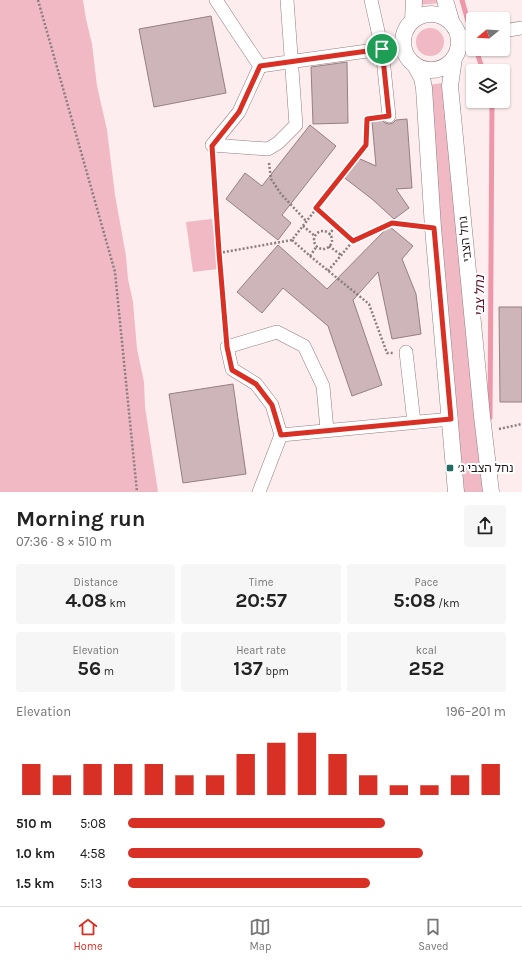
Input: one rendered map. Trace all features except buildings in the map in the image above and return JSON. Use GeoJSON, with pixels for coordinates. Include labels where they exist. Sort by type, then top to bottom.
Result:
{"type":"FeatureCollection","features":[{"type":"Feature","properties":{"kind":"street"},"geometry":{"type":"LineString","coordinates":[[216,0],[260,66]]}},
{"type":"Feature","properties":{"kind":"street"},"geometry":{"type":"LineString","coordinates":[[212,146],[268,149],[278,143],[296,125],[287,0]]}},
{"type":"Feature","properties":{"kind":"street"},"geometry":{"type":"LineString","coordinates":[[371,0],[382,49],[389,116]]}},
{"type":"Feature","properties":{"kind":"street"},"geometry":{"type":"LineString","coordinates":[[413,20],[414,0]]}},
{"type":"Feature","properties":{"kind":"street"},"geometry":{"type":"LineString","coordinates":[[445,0],[461,32],[458,50],[454,58],[447,65],[438,70],[429,71],[420,69],[411,63],[405,55],[403,37],[406,28],[413,20],[421,16],[431,14],[440,16],[448,20],[461,32]]}},
{"type":"Feature","properties":{"kind":"street"},"geometry":{"type":"LineString","coordinates":[[510,30],[522,28]]}},
{"type":"Feature","properties":{"kind":"street"},"geometry":{"type":"LineString","coordinates":[[260,66],[403,46]]}},
{"type":"Feature","properties":{"kind":"street","name":"נחל הצבי"},"geometry":{"type":"LineString","coordinates":[[454,58],[450,86],[491,492]]}},
{"type":"Feature","properties":{"kind":"street"},"geometry":{"type":"LineString","coordinates":[[415,65],[422,78],[424,88],[456,492]]}},
{"type":"Feature","properties":{"kind":"street"},"geometry":{"type":"LineString","coordinates":[[212,146],[239,112],[260,66]]}},
{"type":"Feature","properties":{"kind":"street"},"geometry":{"type":"LineString","coordinates":[[259,492],[281,435],[272,405],[256,384],[232,370],[227,347],[276,332],[304,346],[323,386],[327,430]]}},
{"type":"Feature","properties":{"kind":"street"},"geometry":{"type":"LineString","coordinates":[[406,352],[414,422]]}},
{"type":"Feature","properties":{"kind":"street"},"geometry":{"type":"LineString","coordinates":[[281,435],[451,419]]}},
{"type":"Feature","properties":{"kind":"path"},"geometry":{"type":"LineString","coordinates":[[38,0],[115,272],[137,492]]}},
{"type":"Feature","properties":{"kind":"path"},"geometry":{"type":"LineString","coordinates":[[219,252],[292,240],[366,145],[367,119],[389,116]]}},
{"type":"Feature","properties":{"kind":"path"},"geometry":{"type":"LineString","coordinates":[[212,146],[227,347]]}},
{"type":"Feature","properties":{"kind":"path"},"geometry":{"type":"LineString","coordinates":[[268,149],[271,179],[281,194],[306,222]]}},
{"type":"Feature","properties":{"kind":"path"},"geometry":{"type":"LineString","coordinates":[[316,208],[353,241]]}},
{"type":"Feature","properties":{"kind":"path"},"geometry":{"type":"LineString","coordinates":[[328,271],[353,241],[392,223],[434,228]]}},
{"type":"Feature","properties":{"kind":"path"},"geometry":{"type":"LineString","coordinates":[[329,235],[336,225]]}},
{"type":"Feature","properties":{"kind":"path"},"geometry":{"type":"LineString","coordinates":[[303,226],[315,236]]}},
{"type":"Feature","properties":{"kind":"path"},"geometry":{"type":"LineString","coordinates":[[315,236],[322,232],[329,235]]}},
{"type":"Feature","properties":{"kind":"path"},"geometry":{"type":"LineString","coordinates":[[316,246],[324,249],[329,246],[331,239],[329,235]]}},
{"type":"Feature","properties":{"kind":"path"},"geometry":{"type":"LineString","coordinates":[[310,256],[316,246],[314,241],[315,236]]}},
{"type":"Feature","properties":{"kind":"path"},"geometry":{"type":"LineString","coordinates":[[292,240],[369,304],[387,353],[406,352]]}},
{"type":"Feature","properties":{"kind":"path"},"geometry":{"type":"LineString","coordinates":[[329,246],[341,255]]}},
{"type":"Feature","properties":{"kind":"path"},"geometry":{"type":"LineString","coordinates":[[484,432],[522,424]]}},
{"type":"Feature","properties":{"kind":"shaded area"},"geometry":{"type":"Polygon","coordinates":[[[0,0],[83,0],[92,44],[97,86],[107,130],[115,195],[133,302],[137,349],[144,382],[145,407],[158,492],[0,492],[0,0]]]}},
{"type":"Feature","properties":{"kind":"shaded area"},"geometry":{"type":"Polygon","coordinates":[[[419,0],[440,0],[441,3],[419,5],[419,0]]]}},
{"type":"Feature","properties":{"kind":"shaded area"},"geometry":{"type":"Polygon","coordinates":[[[430,28],[440,32],[444,42],[440,52],[430,56],[420,52],[416,42],[420,32],[430,28]]]}},
{"type":"Feature","properties":{"kind":"shaded area"},"geometry":{"type":"Polygon","coordinates":[[[449,82],[489,492],[461,492],[428,85],[449,82]]]}},
{"type":"Feature","properties":{"kind":"shaded area"},"geometry":{"type":"Polygon","coordinates":[[[212,219],[218,269],[193,272],[186,222],[212,219]]]}},
{"type":"Feature","properties":{"kind":"waterway","name":"נחל צבי"},"geometry":{"type":"LineString","coordinates":[[462,0],[466,14]]}},
{"type":"Feature","properties":{"kind":"waterway","name":"נחל צבי"},"geometry":{"type":"LineString","coordinates":[[478,56],[481,64]]}},
{"type":"Feature","properties":{"kind":"waterway","name":"נחל צבי"},"geometry":{"type":"LineString","coordinates":[[490,418],[492,108]]}},
{"type":"Feature","properties":{"kind":"place","name":"נחל הצבי ג׳"},"geometry":{"type":"Point","coordinates":[450,468]}},
{"type":"Feature","properties":{"kind":"route"},"geometry":{"type":"LineString","coordinates":[[382,49],[389,116],[367,119],[366,145],[316,208],[353,241],[392,223],[434,228],[451,419],[281,435],[272,405],[256,384],[232,370],[227,347],[212,146],[239,112],[260,66],[382,49]]}}]}
